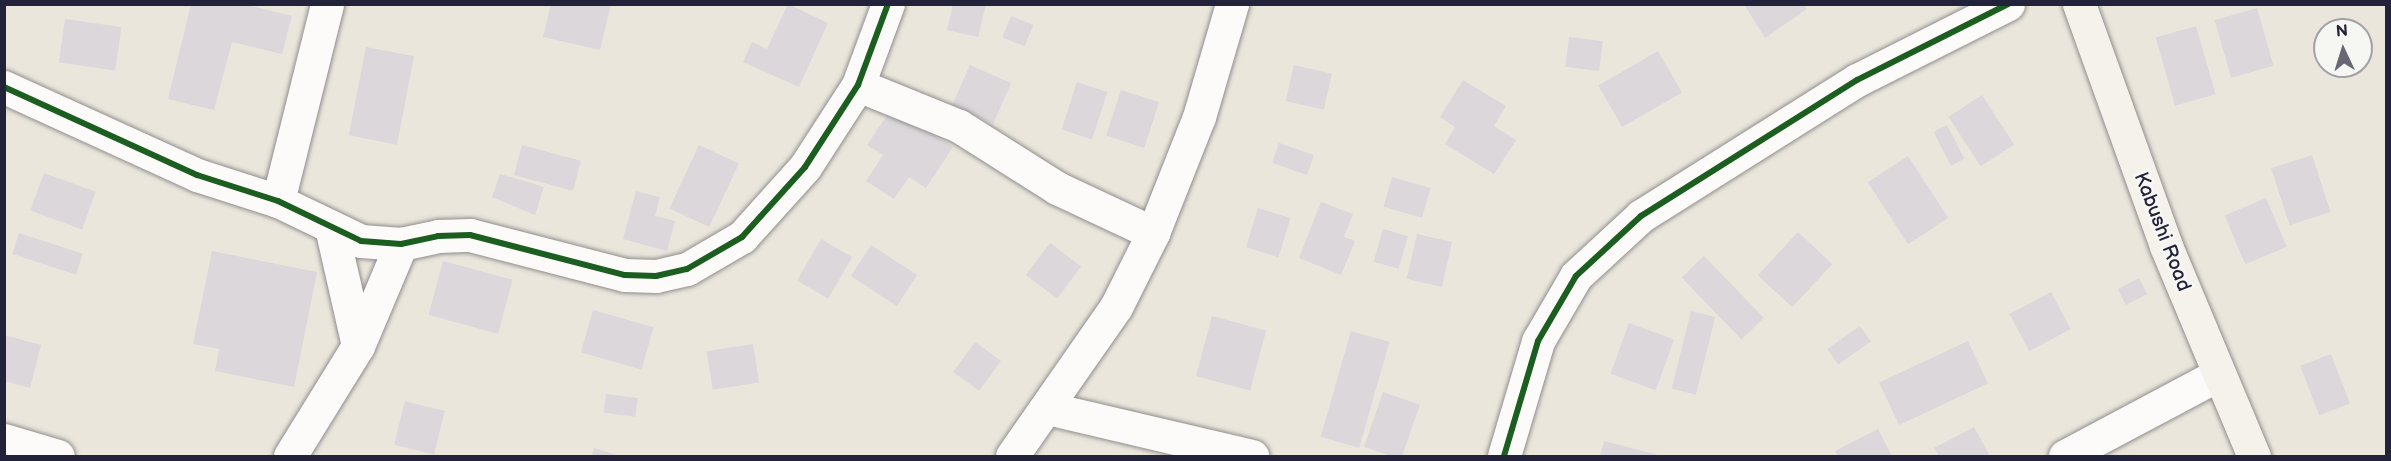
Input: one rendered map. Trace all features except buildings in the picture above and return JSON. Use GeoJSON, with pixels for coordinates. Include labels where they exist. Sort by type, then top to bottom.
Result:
{"type":"FeatureCollection","features":[{"type":"Feature","properties":{"kind":"main road","name":"Kabushi Road"},"geometry":{"type":"LineString","coordinates":[[2079,4],[2166,246],[2254,456]]}},
{"type":"Feature","properties":{"kind":"street"},"geometry":{"type":"LineString","coordinates":[[278,201],[327,4]]}},
{"type":"Feature","properties":{"kind":"street"},"geometry":{"type":"LineString","coordinates":[[4,87],[197,175],[278,201],[361,241],[400,244],[438,236],[470,235],[625,275],[656,276],[687,269],[742,237],[805,167],[858,85],[888,4]]}},
{"type":"Feature","properties":{"kind":"street"},"geometry":{"type":"LineString","coordinates":[[1012,456],[1116,308],[1153,233],[1198,117],[1232,4]]}},
{"type":"Feature","properties":{"kind":"street"},"geometry":{"type":"LineString","coordinates":[[1504,456],[1538,341],[1576,276],[1641,216],[1857,80],[2008,4]]}},
{"type":"Feature","properties":{"kind":"street"},"geometry":{"type":"LineString","coordinates":[[858,85],[959,126],[1057,188],[1153,233]]}},
{"type":"Feature","properties":{"kind":"street"},"geometry":{"type":"LineString","coordinates":[[331,227],[358,346]]}},
{"type":"Feature","properties":{"kind":"street"},"geometry":{"type":"LineString","coordinates":[[290,456],[358,346],[400,244]]}},
{"type":"Feature","properties":{"kind":"street"},"geometry":{"type":"LineString","coordinates":[[2065,456],[2218,374]]}},
{"type":"Feature","properties":{"kind":"street"},"geometry":{"type":"LineString","coordinates":[[1047,408],[1252,456]]}},
{"type":"Feature","properties":{"kind":"street"},"geometry":{"type":"LineString","coordinates":[[4,440],[58,456]]}},
{"type":"Feature","properties":{"kind":"cycle path"},"geometry":{"type":"LineString","coordinates":[[4,87],[197,175],[278,201],[361,241],[401,244],[438,236],[470,235],[625,275],[656,276],[687,269],[742,237],[805,167],[858,85],[888,4]]}},
{"type":"Feature","properties":{"kind":"cycle path"},"geometry":{"type":"LineString","coordinates":[[1504,456],[1538,341],[1576,276],[1641,216],[1857,80],[2008,4]]}}]}
